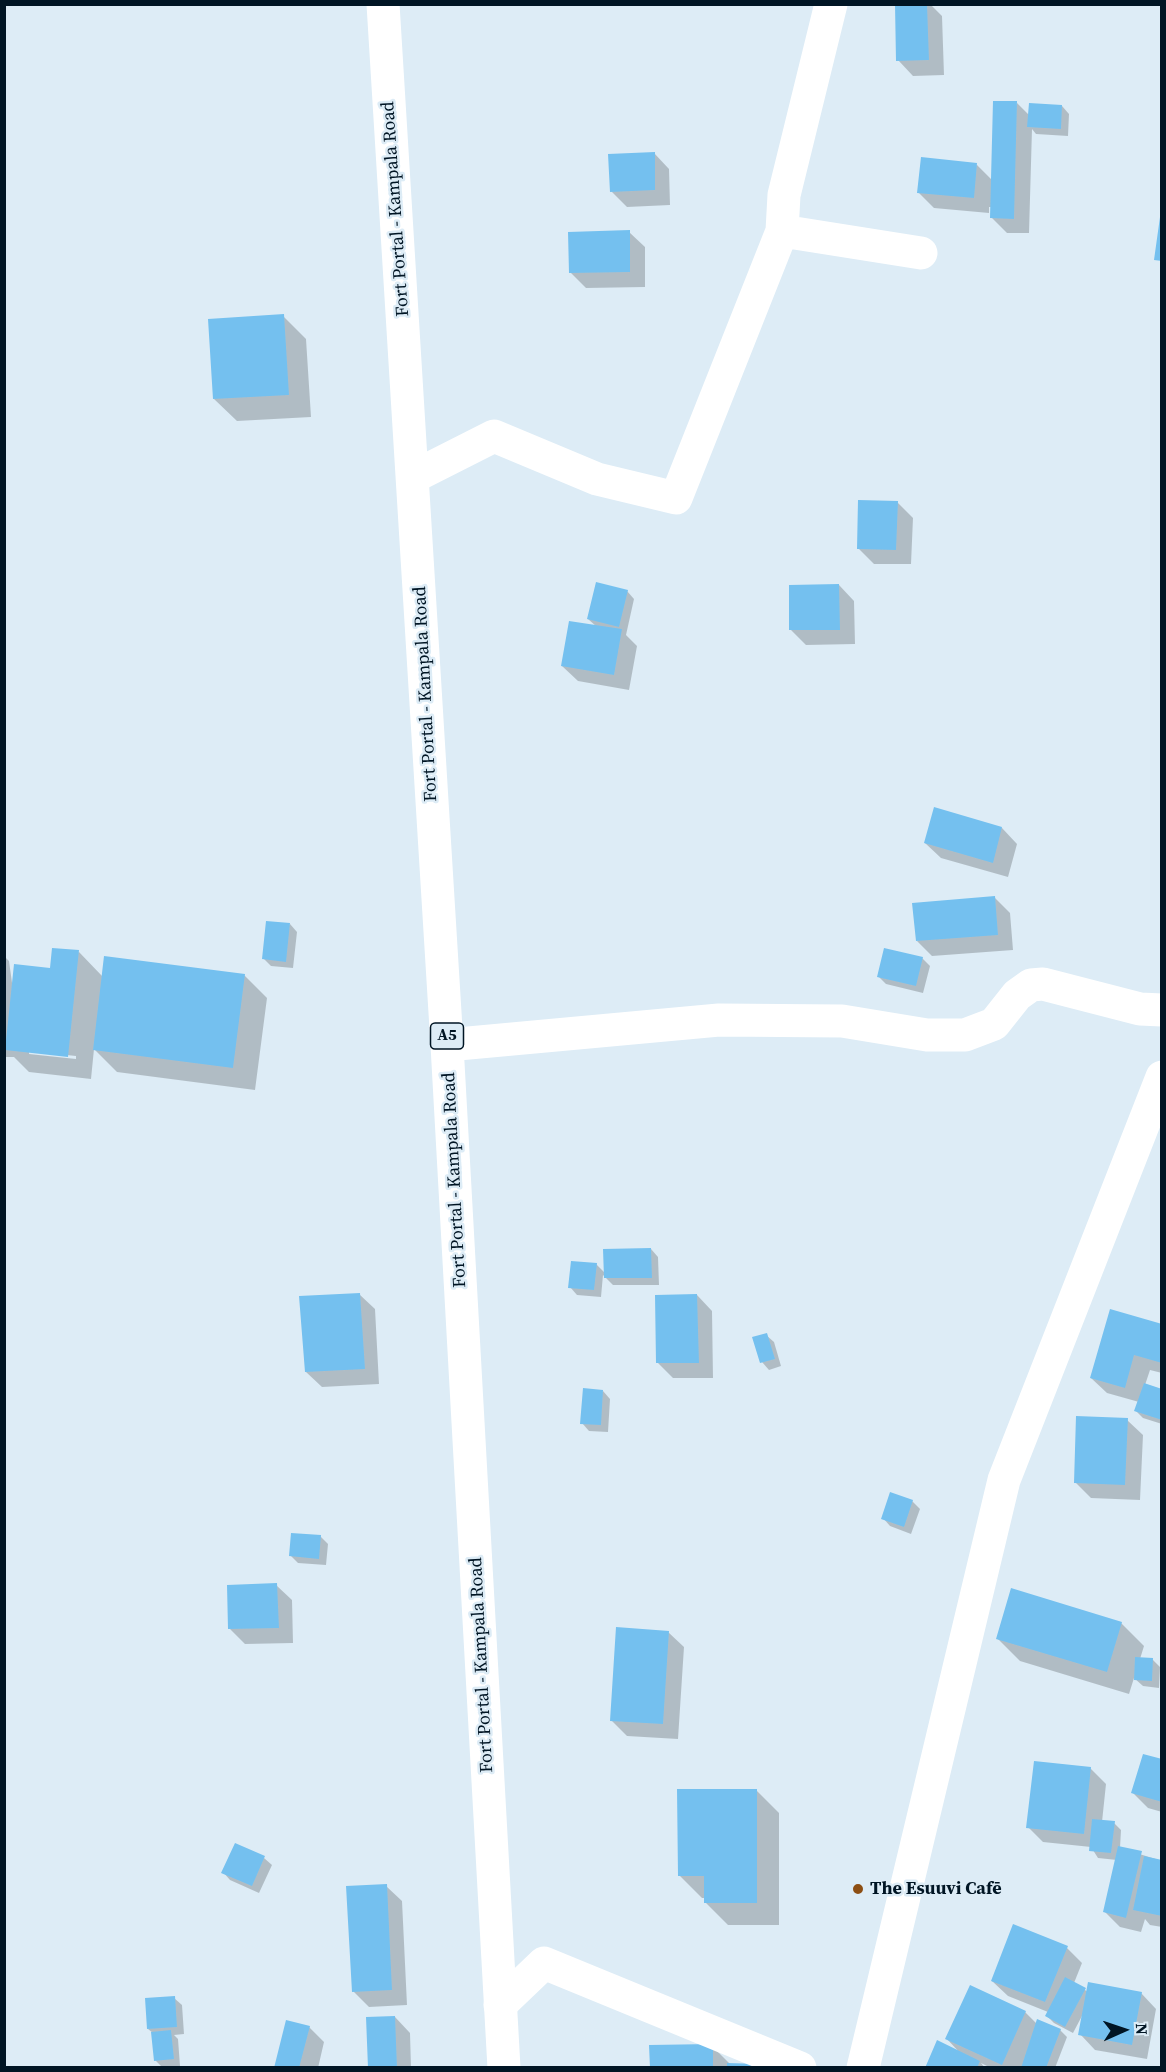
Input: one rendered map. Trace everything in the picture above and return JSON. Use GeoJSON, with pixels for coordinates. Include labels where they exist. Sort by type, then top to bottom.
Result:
{"type":"FeatureCollection","features":[{"type":"Feature","properties":{"kind":"street","name":"Fort Portal - Kampala Road"},"geometry":{"type":"LineString","coordinates":[[383,4],[447,1046],[504,2067]]}},
{"type":"Feature","properties":{"kind":"street"},"geometry":{"type":"LineString","coordinates":[[413,477],[494,436],[597,479],[676,498],[782,231],[784,195],[831,4]]}},
{"type":"Feature","properties":{"kind":"street"},"geometry":{"type":"LineString","coordinates":[[782,231],[921,253]]}},
{"type":"Feature","properties":{"kind":"street"},"geometry":{"type":"LineString","coordinates":[[447,1046],[719,1020],[842,1021],[927,1035],[965,1035],[994,1024],[1017,995],[1031,985],[1043,984],[1140,1009],[1161,1010]]}},
{"type":"Feature","properties":{"kind":"street"},"geometry":{"type":"LineString","coordinates":[[863,2067],[1005,1480],[1161,1077]]}},
{"type":"Feature","properties":{"kind":"street"},"geometry":{"type":"LineString","coordinates":[[500,2005],[544,1963],[800,2067]]}},
{"type":"Feature","properties":{"kind":"building"},"geometry":{"type":"Polygon","coordinates":[[[895,4],[927,4],[929,60],[896,61],[895,4]]]}},
{"type":"Feature","properties":{"kind":"building"},"geometry":{"type":"Polygon","coordinates":[[[993,101],[1017,101],[1014,219],[990,218],[993,101]]]}},
{"type":"Feature","properties":{"kind":"building"},"geometry":{"type":"Polygon","coordinates":[[[1029,103],[1062,105],[1061,129],[1027,127],[1029,103]]]}},
{"type":"Feature","properties":{"kind":"building"},"geometry":{"type":"Polygon","coordinates":[[[655,152],[655,190],[610,192],[608,154],[655,152]]]}},
{"type":"Feature","properties":{"kind":"building"},"geometry":{"type":"Polygon","coordinates":[[[921,157],[977,163],[974,198],[917,193],[921,157]]]}},
{"type":"Feature","properties":{"kind":"building"},"geometry":{"type":"Polygon","coordinates":[[[1160,217],[1162,217],[1162,261],[1154,260],[1160,217]]]}},
{"type":"Feature","properties":{"kind":"building"},"geometry":{"type":"Polygon","coordinates":[[[630,230],[630,272],[569,273],[568,232],[630,230]]]}},
{"type":"Feature","properties":{"kind":"building"},"geometry":{"type":"Polygon","coordinates":[[[284,314],[289,395],[213,399],[208,319],[284,314]]]}},
{"type":"Feature","properties":{"kind":"building"},"geometry":{"type":"Polygon","coordinates":[[[858,500],[898,501],[896,550],[857,549],[858,500]]]}},
{"type":"Feature","properties":{"kind":"building"},"geometry":{"type":"Polygon","coordinates":[[[596,582],[628,590],[619,627],[587,619],[596,582]]]}},
{"type":"Feature","properties":{"kind":"building"},"geometry":{"type":"Polygon","coordinates":[[[839,584],[840,630],[789,630],[789,585],[839,584]]]}},
{"type":"Feature","properties":{"kind":"building"},"geometry":{"type":"Polygon","coordinates":[[[569,621],[622,629],[614,675],[561,666],[569,621]]]}},
{"type":"Feature","properties":{"kind":"building"},"geometry":{"type":"Polygon","coordinates":[[[934,807],[1002,827],[993,863],[924,843],[934,807]]]}},
{"type":"Feature","properties":{"kind":"building"},"geometry":{"type":"Polygon","coordinates":[[[995,896],[998,935],[916,941],[912,903],[995,896]]]}},
{"type":"Feature","properties":{"kind":"building"},"geometry":{"type":"Polygon","coordinates":[[[266,921],[290,923],[286,962],[262,959],[266,921]]]}},
{"type":"Feature","properties":{"kind":"building"},"geometry":{"type":"Polygon","coordinates":[[[52,948],[79,950],[68,1057],[5,1050],[14,964],[50,968],[52,948]]]}},
{"type":"Feature","properties":{"kind":"building"},"geometry":{"type":"Polygon","coordinates":[[[884,948],[923,957],[916,986],[877,977],[884,948]]]}},
{"type":"Feature","properties":{"kind":"building"},"geometry":{"type":"Polygon","coordinates":[[[104,956],[245,974],[233,1068],[93,1050],[104,956]]]}},
{"type":"Feature","properties":{"kind":"building"},"geometry":{"type":"Polygon","coordinates":[[[651,1248],[652,1278],[604,1278],[603,1249],[651,1248]]]}},
{"type":"Feature","properties":{"kind":"building"},"geometry":{"type":"Polygon","coordinates":[[[571,1261],[597,1263],[594,1290],[568,1288],[571,1261]]]}},
{"type":"Feature","properties":{"kind":"building"},"geometry":{"type":"Polygon","coordinates":[[[360,1293],[365,1369],[305,1372],[299,1296],[360,1293]]]}},
{"type":"Feature","properties":{"kind":"building"},"geometry":{"type":"Polygon","coordinates":[[[697,1294],[699,1363],[656,1363],[655,1295],[697,1294]]]}},
{"type":"Feature","properties":{"kind":"building"},"geometry":{"type":"Polygon","coordinates":[[[1110,1309],[1162,1324],[1162,1363],[1134,1355],[1125,1388],[1090,1378],[1110,1309]]]}},
{"type":"Feature","properties":{"kind":"building"},"geometry":{"type":"Polygon","coordinates":[[[767,1333],[775,1359],[760,1363],[752,1337],[767,1333]]]}},
{"type":"Feature","properties":{"kind":"building"},"geometry":{"type":"Polygon","coordinates":[[[1144,1383],[1162,1389],[1162,1420],[1134,1411],[1144,1383]]]}},
{"type":"Feature","properties":{"kind":"building"},"geometry":{"type":"Polygon","coordinates":[[[583,1388],[603,1390],[601,1425],[580,1424],[583,1388]]]}},
{"type":"Feature","properties":{"kind":"building"},"geometry":{"type":"Polygon","coordinates":[[[1076,1416],[1128,1418],[1125,1485],[1074,1483],[1076,1416]]]}},
{"type":"Feature","properties":{"kind":"building"},"geometry":{"type":"Polygon","coordinates":[[[890,1492],[913,1500],[904,1527],[881,1519],[890,1492]]]}},
{"type":"Feature","properties":{"kind":"building"},"geometry":{"type":"Polygon","coordinates":[[[291,1533],[321,1535],[319,1559],[289,1556],[291,1533]]]}},
{"type":"Feature","properties":{"kind":"building"},"geometry":{"type":"Polygon","coordinates":[[[277,1583],[279,1628],[228,1629],[227,1585],[277,1583]]]}},
{"type":"Feature","properties":{"kind":"building"},"geometry":{"type":"Polygon","coordinates":[[[1011,1588],[1122,1622],[1107,1672],[996,1639],[1011,1588]]]}},
{"type":"Feature","properties":{"kind":"building"},"geometry":{"type":"Polygon","coordinates":[[[616,1627],[669,1631],[663,1724],[610,1721],[616,1627]]]}},
{"type":"Feature","properties":{"kind":"building"},"geometry":{"type":"Polygon","coordinates":[[[1135,1657],[1153,1658],[1152,1681],[1134,1680],[1135,1657]]]}},
{"type":"Feature","properties":{"kind":"building"},"geometry":{"type":"Polygon","coordinates":[[[1143,1754],[1162,1759],[1162,1802],[1131,1793],[1143,1754]]]}},
{"type":"Feature","properties":{"kind":"building"},"geometry":{"type":"Polygon","coordinates":[[[1034,1761],[1091,1767],[1084,1834],[1026,1828],[1034,1761]]]}},
{"type":"Feature","properties":{"kind":"building"},"geometry":{"type":"Polygon","coordinates":[[[677,1789],[757,1789],[757,1903],[704,1903],[704,1876],[678,1876],[677,1789]]]}},
{"type":"Feature","properties":{"kind":"building"},"geometry":{"type":"Polygon","coordinates":[[[1092,1819],[1115,1821],[1111,1853],[1089,1851],[1092,1819]]]}},
{"type":"Feature","properties":{"kind":"building"},"geometry":{"type":"Polygon","coordinates":[[[235,1843],[265,1856],[252,1886],[221,1873],[235,1843]]]}},
{"type":"Feature","properties":{"kind":"building"},"geometry":{"type":"Polygon","coordinates":[[[1118,1846],[1142,1851],[1126,1918],[1103,1912],[1118,1846]]]}},
{"type":"Feature","properties":{"kind":"building"},"geometry":{"type":"Polygon","coordinates":[[[1144,1856],[1162,1860],[1162,1916],[1133,1910],[1144,1856]]]}},
{"type":"Feature","properties":{"kind":"building"},"geometry":{"type":"Polygon","coordinates":[[[387,1884],[392,1990],[352,1992],[346,1886],[387,1884]]]}},
{"type":"Feature","properties":{"kind":"building"},"geometry":{"type":"Polygon","coordinates":[[[1013,1924],[1068,1946],[1045,2002],[991,1981],[1013,1924]]]}},
{"type":"Feature","properties":{"kind":"building"},"geometry":{"type":"Polygon","coordinates":[[[1065,1977],[1086,1988],[1065,2027],[1045,2016],[1065,1977]]]}},
{"type":"Feature","properties":{"kind":"building"},"geometry":{"type":"Polygon","coordinates":[[[1088,1982],[1142,1992],[1132,2045],[1078,2035],[1088,1982]]]}},
{"type":"Feature","properties":{"kind":"building"},"geometry":{"type":"Polygon","coordinates":[[[970,1985],[1026,2011],[1002,2065],[945,2039],[970,1985]]]}},
{"type":"Feature","properties":{"kind":"building"},"geometry":{"type":"Polygon","coordinates":[[[175,1996],[177,2027],[147,2029],[145,1998],[175,1996]]]}},
{"type":"Feature","properties":{"kind":"building"},"geometry":{"type":"Polygon","coordinates":[[[395,2016],[397,2068],[368,2068],[366,2017],[395,2016]]]}},
{"type":"Feature","properties":{"kind":"building"},"geometry":{"type":"Polygon","coordinates":[[[1037,2019],[1061,2029],[1046,2068],[1021,2068],[1037,2019]]]}},
{"type":"Feature","properties":{"kind":"building"},"geometry":{"type":"Polygon","coordinates":[[[286,2020],[310,2026],[299,2068],[274,2068],[286,2020]]]}},
{"type":"Feature","properties":{"kind":"building"},"geometry":{"type":"Polygon","coordinates":[[[171,2030],[174,2059],[154,2061],[151,2032],[171,2030]]]}},
{"type":"Feature","properties":{"kind":"building"},"geometry":{"type":"Polygon","coordinates":[[[937,2040],[980,2061],[977,2068],[925,2068],[937,2040]]]}},
{"type":"Feature","properties":{"kind":"building"},"geometry":{"type":"Polygon","coordinates":[[[713,2044],[713,2068],[650,2068],[649,2045],[713,2044]]]}},
{"type":"Feature","properties":{"kind":"building"},"geometry":{"type":"Polygon","coordinates":[[[727,2063],[761,2064],[761,2068],[727,2068],[727,2063]]]}},
{"type":"Feature","properties":{"kind":"place","name":"The Esuuvi Cafē"},"geometry":{"type":"Point","coordinates":[858,1889]}}]}
